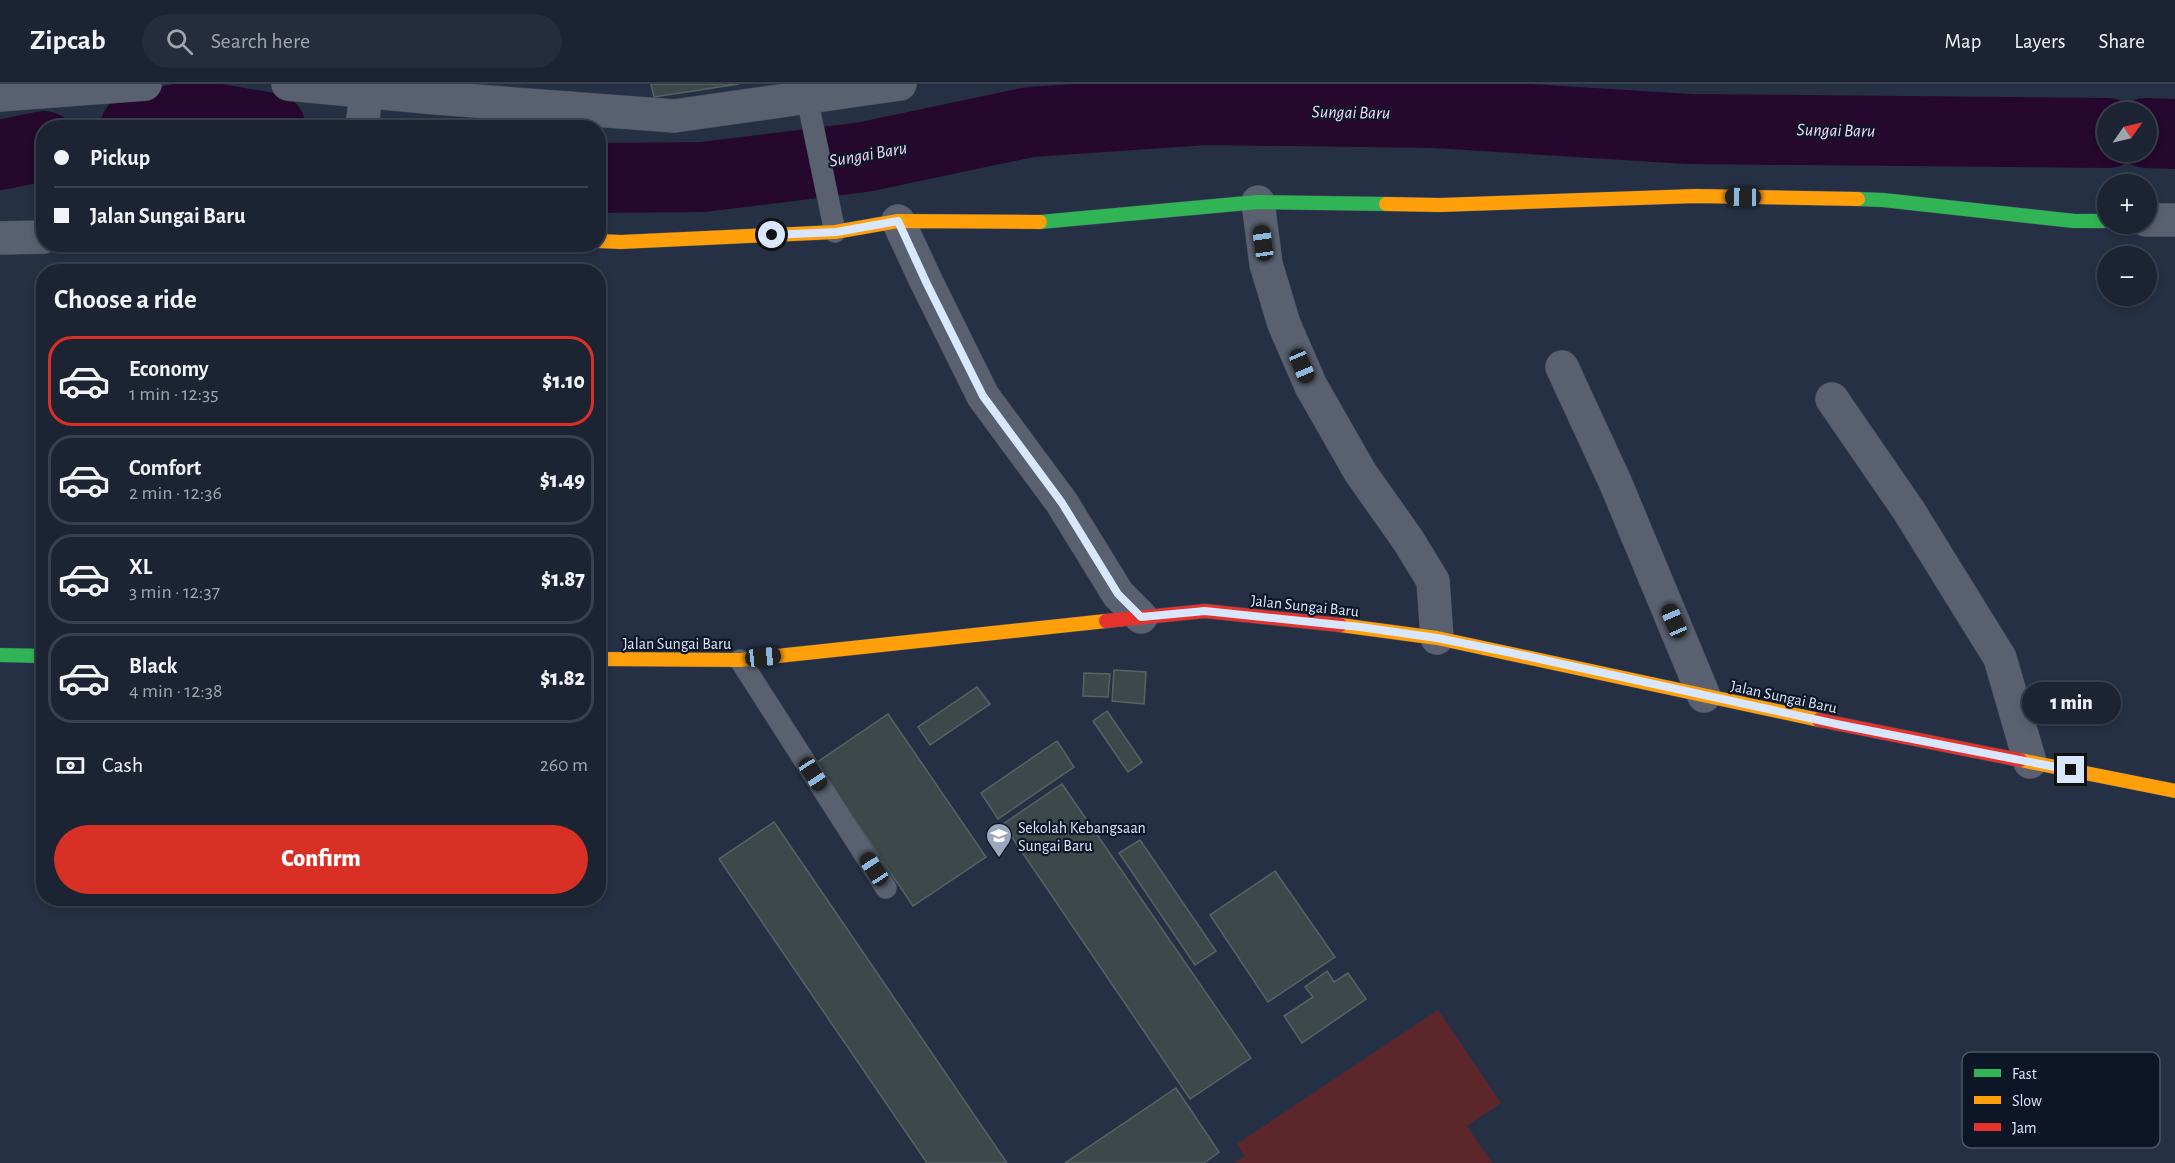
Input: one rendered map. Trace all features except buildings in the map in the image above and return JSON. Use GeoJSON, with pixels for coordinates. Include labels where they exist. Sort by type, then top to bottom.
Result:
{"type":"FeatureCollection","features":[{"type":"Feature","properties":{"kind":"main road"},"geometry":{"type":"LineString","coordinates":[[606,241],[836,232],[898,221],[1029,223],[1258,202],[1440,205],[1696,196],[1883,201],[2074,221],[2097,221]]}},
{"type":"Feature","properties":{"kind":"main road","name":"Jalan Sungai Baru"},"geometry":{"type":"LineString","coordinates":[[606,659],[740,660],[1205,611],[1360,627],[1437,638],[1852,728],[2175,791]]}},
{"type":"Feature","properties":{"kind":"main road"},"geometry":{"type":"LineString","coordinates":[[0,655],[36,656]]}},
{"type":"Feature","properties":{"kind":"street"},"geometry":{"type":"LineString","coordinates":[[0,95],[145,84]]}},
{"type":"Feature","properties":{"kind":"street"},"geometry":{"type":"LineString","coordinates":[[288,84],[366,88],[675,116],[900,84]]}},
{"type":"Feature","properties":{"kind":"street"},"geometry":{"type":"LineString","coordinates":[[363,120],[366,88]]}},
{"type":"Feature","properties":{"kind":"street"},"geometry":{"type":"LineString","coordinates":[[1258,202],[1266,264],[1284,324],[1311,386],[1360,472],[1408,540],[1433,581],[1437,638]]}},
{"type":"Feature","properties":{"kind":"street"},"geometry":{"type":"LineString","coordinates":[[2157,220],[2175,220]]}},
{"type":"Feature","properties":{"kind":"street"},"geometry":{"type":"LineString","coordinates":[[898,221],[983,396],[1062,503],[1118,594],[1141,617]]}},
{"type":"Feature","properties":{"kind":"street"},"geometry":{"type":"LineString","coordinates":[[0,238],[36,237]]}},
{"type":"Feature","properties":{"kind":"street"},"geometry":{"type":"LineString","coordinates":[[1562,368],[1616,484],[1704,696]]}},
{"type":"Feature","properties":{"kind":"street"},"geometry":{"type":"LineString","coordinates":[[1832,399],[1909,510],[2000,658],[2030,762]]}},
{"type":"Feature","properties":{"kind":"lane"},"geometry":{"type":"LineString","coordinates":[[807,98],[836,232]]}},
{"type":"Feature","properties":{"kind":"lane"},"geometry":{"type":"LineString","coordinates":[[740,660],[886,888]]}},
{"type":"Feature","properties":{"kind":"shaded area"},"geometry":{"type":"Polygon","coordinates":[[[1438,1010],[1501,1103],[1467,1126],[1492,1163],[1234,1163],[1245,1156],[1237,1144],[1438,1010]]]}},
{"type":"Feature","properties":{"kind":"waterway","name":"Sungai Baru"},"geometry":{"type":"LineString","coordinates":[[606,178],[703,177],[864,157],[1030,122],[1205,110],[1435,113],[1688,129],[2097,133]]}},
{"type":"Feature","properties":{"kind":"waterway","name":"Sungai Baru"},"geometry":{"type":"LineString","coordinates":[[173,120],[196,115],[225,120]]}},
{"type":"Feature","properties":{"kind":"waterway","name":"Sungai Baru"},"geometry":{"type":"LineString","coordinates":[[2157,133],[2175,134]]}},
{"type":"Feature","properties":{"kind":"waterway","name":"Sungai Baru"},"geometry":{"type":"LineString","coordinates":[[0,155],[36,148]]}},
{"type":"Feature","properties":{"kind":"traffic: fast"},"geometry":{"type":"LineString","coordinates":[[1858,199],[2074,221],[2097,221]]}},
{"type":"Feature","properties":{"kind":"traffic: fast"},"geometry":{"type":"LineString","coordinates":[[1040,222],[1258,202],[1386,204]]}},
{"type":"Feature","properties":{"kind":"traffic: fast"},"geometry":{"type":"LineString","coordinates":[[0,655],[36,656]]}},
{"type":"Feature","properties":{"kind":"traffic: slow"},"geometry":{"type":"LineString","coordinates":[[1386,204],[1440,205],[1696,196],[1858,199]]}},
{"type":"Feature","properties":{"kind":"traffic: slow"},"geometry":{"type":"LineString","coordinates":[[606,241],[835,232],[898,221],[1040,222]]}},
{"type":"Feature","properties":{"kind":"traffic: slow"},"geometry":{"type":"LineString","coordinates":[[606,659],[740,660],[1106,621]]}},
{"type":"Feature","properties":{"kind":"traffic: slow"},"geometry":{"type":"LineString","coordinates":[[1340,625],[1437,638],[1819,720]]}},
{"type":"Feature","properties":{"kind":"traffic: slow"},"geometry":{"type":"LineString","coordinates":[[2020,760],[2175,791]]}},
{"type":"Feature","properties":{"kind":"traffic: jam"},"geometry":{"type":"LineString","coordinates":[[1106,621],[1205,611],[1340,625]]}},
{"type":"Feature","properties":{"kind":"traffic: jam"},"geometry":{"type":"LineString","coordinates":[[1819,720],[2020,760]]}},
{"type":"Feature","properties":{"kind":"place","name":"Sekolah Kebangsaan Sungai Baru"},"geometry":{"type":"Point","coordinates":[999,859]}},
{"type":"Feature","properties":{"kind":"route"},"geometry":{"type":"LineString","coordinates":[[772,235],[836,232],[898,221],[983,396],[1062,503],[1118,594],[1141,617],[1205,611],[1360,627],[1437,638],[1841,725],[2071,770]]}}]}
